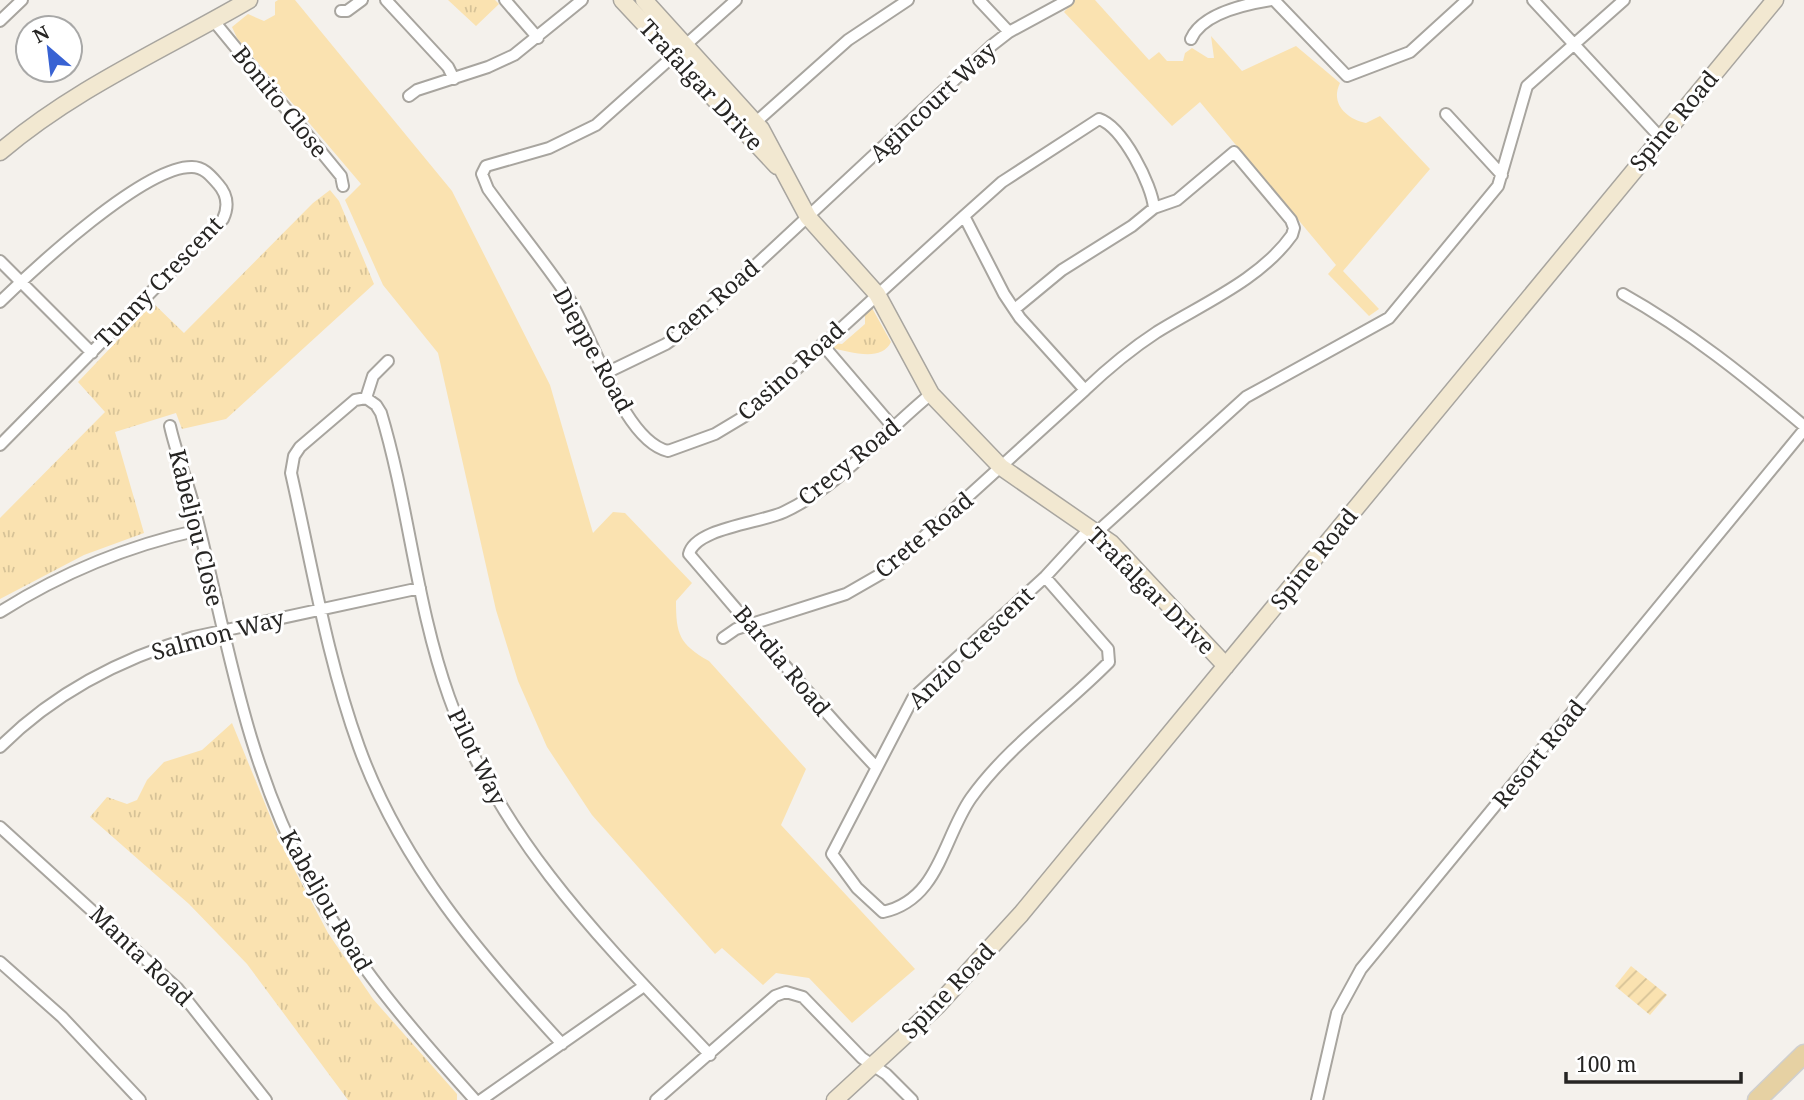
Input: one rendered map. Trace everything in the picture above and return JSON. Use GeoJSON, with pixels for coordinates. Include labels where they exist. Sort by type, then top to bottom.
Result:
{"type":"FeatureCollection","features":[{"type":"Feature","properties":{"kind":"main road","name":"Trafalgar Drive"},"geometry":{"type":"LineString","coordinates":[[622,0],[756,122],[770,142],[808,217],[877,294],[931,394],[1001,467],[1111,543],[1226,666]]}},
{"type":"Feature","properties":{"kind":"main road","name":"Trafalgar Drive"},"geometry":{"type":"LineString","coordinates":[[644,0],[745,135],[782,170]]}},
{"type":"Feature","properties":{"kind":"main road","name":"Spine Road"},"geometry":{"type":"LineString","coordinates":[[835,1100],[980,961],[1774,0]]}},
{"type":"Feature","properties":{"kind":"main road"},"geometry":{"type":"LineString","coordinates":[[0,152],[51,112],[97,83],[213,20],[238,3]]}},
{"type":"Feature","properties":{"kind":"main road"},"geometry":{"type":"LineString","coordinates":[[1757,1100],[1804,1054]]}},
{"type":"Feature","properties":{"kind":"street"},"geometry":{"type":"LineString","coordinates":[[0,21],[22,0]]}},
{"type":"Feature","properties":{"kind":"street"},"geometry":{"type":"LineString","coordinates":[[341,11],[347,11],[362,0]]}},
{"type":"Feature","properties":{"kind":"street"},"geometry":{"type":"LineString","coordinates":[[386,0],[448,67],[454,79]]}},
{"type":"Feature","properties":{"kind":"street"},"geometry":{"type":"LineString","coordinates":[[505,0],[538,38]]}},
{"type":"Feature","properties":{"kind":"street"},"geometry":{"type":"LineString","coordinates":[[408,96],[417,90],[454,79],[514,55],[582,0]]}},
{"type":"Feature","properties":{"kind":"street"},"geometry":{"type":"LineString","coordinates":[[680,51],[736,0]]}},
{"type":"Feature","properties":{"kind":"street"},"geometry":{"type":"LineString","coordinates":[[756,122],[856,33],[908,0]]}},
{"type":"Feature","properties":{"kind":"street"},"geometry":{"type":"LineString","coordinates":[[979,0],[1009,32]]}},
{"type":"Feature","properties":{"kind":"street","name":"Agincourt Way"},"geometry":{"type":"LineString","coordinates":[[808,217],[1009,32],[1068,0]]}},
{"type":"Feature","properties":{"kind":"street"},"geometry":{"type":"LineString","coordinates":[[1191,39],[1195,30],[1217,17],[1273,0],[1347,76],[1410,52],[1467,0]]}},
{"type":"Feature","properties":{"kind":"street"},"geometry":{"type":"LineString","coordinates":[[1533,0],[1659,136]]}},
{"type":"Feature","properties":{"kind":"street","name":"Anzio Crescent"},"geometry":{"type":"LineString","coordinates":[[1045,577],[1108,649],[1109,662],[981,784],[959,818],[939,865],[921,891],[907,903],[883,912],[857,888],[831,854],[913,698],[1094,529],[1246,397],[1390,318],[1498,186],[1524,91],[1623,0]]}},
{"type":"Feature","properties":{"kind":"street","name":"Bonito Close"},"geometry":{"type":"LineString","coordinates":[[213,20],[337,172],[343,186]]}},
{"type":"Feature","properties":{"kind":"street","name":"Dieppe Road"},"geometry":{"type":"LineString","coordinates":[[660,450],[622,406],[567,297],[482,178],[486,166],[549,148],[596,125],[680,51]]}},
{"type":"Feature","properties":{"kind":"street"},"geometry":{"type":"LineString","coordinates":[[1446,114],[1502,175]]}},
{"type":"Feature","properties":{"kind":"street","name":"Casino Road"},"geometry":{"type":"LineString","coordinates":[[660,450],[675,450],[715,435],[745,416],[1009,177],[1100,119],[1111,127],[1137,162],[1153,193],[1154,208]]}},
{"type":"Feature","properties":{"kind":"street","name":"Crete Road"},"geometry":{"type":"LineString","coordinates":[[723,638],[736,629],[846,594],[886,571],[1084,390],[1154,334],[1209,302],[1261,266],[1287,242],[1294,228],[1291,220],[1234,152],[1177,200],[1154,208]]}},
{"type":"Feature","properties":{"kind":"street","name":"Tunny Crescent"},"geometry":{"type":"LineString","coordinates":[[0,302],[80,229],[156,180],[184,168],[199,168],[208,173],[226,198],[223,219],[0,445]]}},
{"type":"Feature","properties":{"kind":"street"},"geometry":{"type":"LineString","coordinates":[[1016,308],[1062,270],[1132,226],[1154,208]]}},
{"type":"Feature","properties":{"kind":"street"},"geometry":{"type":"LineString","coordinates":[[964,216],[1004,294],[1030,330],[1084,390]]}},
{"type":"Feature","properties":{"kind":"street","name":"Caen Road"},"geometry":{"type":"LineString","coordinates":[[606,373],[666,344],[686,330],[808,217]]}},
{"type":"Feature","properties":{"kind":"street"},"geometry":{"type":"LineString","coordinates":[[0,261],[92,353]]}},
{"type":"Feature","properties":{"kind":"street"},"geometry":{"type":"LineString","coordinates":[[1623,294],[1676,324],[1736,368],[1804,428]]}},
{"type":"Feature","properties":{"kind":"street"},"geometry":{"type":"LineString","coordinates":[[822,344],[893,427]]}},
{"type":"Feature","properties":{"kind":"street"},"geometry":{"type":"LineString","coordinates":[[387,361],[373,376],[366,398],[346,405],[300,447],[292,463],[291,473],[321,610],[360,750],[376,788],[422,873],[471,943],[562,1044]]}},
{"type":"Feature","properties":{"kind":"street","name":"Crecy Road"},"geometry":{"type":"LineString","coordinates":[[689,554],[693,544],[713,533],[764,520],[804,501],[931,394]]}},
{"type":"Feature","properties":{"kind":"street","name":"Pilot Way"},"geometry":{"type":"LineString","coordinates":[[366,398],[376,405],[385,427],[420,588],[449,697],[497,801],[550,880],[710,1055]]}},
{"type":"Feature","properties":{"kind":"street","name":"Kabeljou Close"},"geometry":{"type":"LineString","coordinates":[[170,426],[200,530],[222,631]]}},
{"type":"Feature","properties":{"kind":"street","name":"Resort Road"},"geometry":{"type":"LineString","coordinates":[[1317,1100],[1337,1013],[1361,969],[1804,428]]}},
{"type":"Feature","properties":{"kind":"street"},"geometry":{"type":"LineString","coordinates":[[0,612],[78,568],[127,549],[200,530]]}},
{"type":"Feature","properties":{"kind":"street","name":"Bardia Road"},"geometry":{"type":"LineString","coordinates":[[689,554],[751,625],[784,668],[876,767]]}},
{"type":"Feature","properties":{"kind":"street","name":"Salmon Way"},"geometry":{"type":"LineString","coordinates":[[0,747],[49,705],[118,665],[179,641],[420,588]]}},
{"type":"Feature","properties":{"kind":"street","name":"Kabeljou Road"},"geometry":{"type":"LineString","coordinates":[[222,631],[243,718],[261,772],[307,877],[373,981],[402,1019],[475,1100]]}},
{"type":"Feature","properties":{"kind":"street"},"geometry":{"type":"LineString","coordinates":[[0,729],[9,738]]}},
{"type":"Feature","properties":{"kind":"street","name":"Manta Road"},"geometry":{"type":"LineString","coordinates":[[0,827],[178,989],[267,1100]]}},
{"type":"Feature","properties":{"kind":"street"},"geometry":{"type":"LineString","coordinates":[[0,962],[62,1017],[140,1100]]}},
{"type":"Feature","properties":{"kind":"street"},"geometry":{"type":"LineString","coordinates":[[481,1100],[645,986]]}},
{"type":"Feature","properties":{"kind":"street"},"geometry":{"type":"LineString","coordinates":[[656,1100],[775,996],[793,993],[803,997],[912,1100]]}},
{"type":"Feature","properties":{"kind":"green space"},"geometry":{"type":"Polygon","coordinates":[[[295,0],[452,191],[550,385],[593,533],[613,512],[625,513],[692,583],[676,601],[681,637],[691,649],[709,661],[806,769],[781,825],[915,969],[852,1023],[809,978],[776,973],[763,985],[722,948],[715,954],[592,815],[547,747],[518,681],[496,610],[438,353],[383,285],[345,200],[361,184],[237,38],[232,27],[248,14],[264,21],[275,15],[275,2],[295,0]]]}},
{"type":"Feature","properties":{"kind":"green space"},"geometry":{"type":"Polygon","coordinates":[[[448,0],[495,0],[499,4],[476,26],[448,0]]]}},
{"type":"Feature","properties":{"kind":"green space"},"geometry":{"type":"Polygon","coordinates":[[[1075,0],[1095,0],[1149,60],[1159,52],[1167,61],[1183,61],[1185,53],[1192,48],[1208,58],[1214,58],[1211,36],[1242,71],[1296,46],[1340,83],[1337,97],[1346,114],[1366,123],[1380,116],[1430,169],[1343,271],[1379,309],[1369,316],[1328,274],[1336,265],[1200,102],[1172,126],[1064,12],[1075,0]]]}},
{"type":"Feature","properties":{"kind":"green space"},"geometry":{"type":"Polygon","coordinates":[[[330,190],[339,201],[374,284],[226,419],[182,429],[176,413],[115,432],[144,533],[84,555],[0,599],[0,518],[105,412],[78,382],[153,303],[184,333],[313,203],[330,190]]]}},
{"type":"Feature","properties":{"kind":"green space"},"geometry":{"type":"Polygon","coordinates":[[[872,308],[891,342],[886,348],[880,352],[864,354],[831,348],[832,343],[842,344],[865,324],[865,311],[872,308]]]}},
{"type":"Feature","properties":{"kind":"green space"},"geometry":{"type":"Polygon","coordinates":[[[232,723],[284,850],[328,933],[373,999],[457,1094],[457,1100],[348,1100],[247,964],[189,904],[90,817],[107,797],[127,804],[137,800],[147,780],[164,762],[202,750],[232,723]]]}},
{"type":"Feature","properties":{"kind":"green space"},"geometry":{"type":"Polygon","coordinates":[[[1631,966],[1667,995],[1650,1015],[1615,986],[1631,966]]]}}]}
